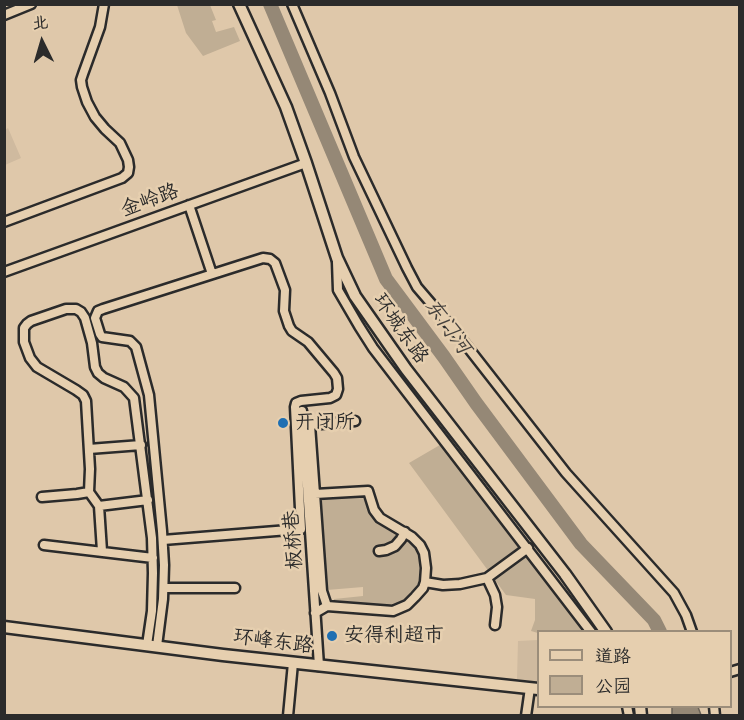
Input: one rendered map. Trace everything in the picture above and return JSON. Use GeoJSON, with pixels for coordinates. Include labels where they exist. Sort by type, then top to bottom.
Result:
{"type":"FeatureCollection","features":[{"type":"Feature","properties":{"kind":"main road","name":"环城东路"},"geometry":{"type":"LineString","coordinates":[[239,4],[286,106],[337,258],[355,296],[406,369],[558,565],[605,630]]}},
{"type":"Feature","properties":{"kind":"main road","name":"环峰东路"},"geometry":{"type":"LineString","coordinates":[[4,627],[319,666],[534,688]]}},
{"type":"Feature","properties":{"kind":"street"},"geometry":{"type":"LineString","coordinates":[[4,15],[31,4]]}},
{"type":"Feature","properties":{"kind":"street"},"geometry":{"type":"LineString","coordinates":[[4,222],[122,178],[128,173],[128,160],[120,143],[95,117],[87,102],[81,80],[100,27],[104,4]]}},
{"type":"Feature","properties":{"kind":"street"},"geometry":{"type":"LineString","coordinates":[[292,4],[354,157],[417,287],[459,336],[566,472],[674,593],[691,630]]}},
{"type":"Feature","properties":{"kind":"street","name":"金岭路"},"geometry":{"type":"LineString","coordinates":[[4,272],[306,163]]}},
{"type":"Feature","properties":{"kind":"street"},"geometry":{"type":"LineString","coordinates":[[189,205],[212,274]]}},
{"type":"Feature","properties":{"kind":"street"},"geometry":{"type":"LineString","coordinates":[[152,646],[164,588],[163,540],[149,395],[136,347],[130,341],[102,337],[95,318],[98,311],[103,309],[263,258],[270,259],[275,263],[285,290],[284,311],[289,326],[292,331],[308,342],[337,378],[336,395],[330,398],[301,401],[296,403],[295,407],[301,529],[163,540]]}},
{"type":"Feature","properties":{"kind":"street"},"geometry":{"type":"LineString","coordinates":[[337,258],[338,290],[359,327],[590,630]]}},
{"type":"Feature","properties":{"kind":"street"},"geometry":{"type":"LineString","coordinates":[[102,551],[99,506],[89,492],[86,401],[83,395],[76,390],[37,367],[30,358],[24,342],[24,328],[27,324],[66,309],[76,309],[85,318],[98,373],[124,387],[134,398],[152,538],[152,646]]}},
{"type":"Feature","properties":{"kind":"street","name":"板桥巷"},"geometry":{"type":"LineString","coordinates":[[302,411],[319,666]]}},
{"type":"Feature","properties":{"kind":"street"},"geometry":{"type":"LineString","coordinates":[[327,606],[322,591],[310,425],[355,421]]}},
{"type":"Feature","properties":{"kind":"street"},"geometry":{"type":"LineString","coordinates":[[89,449],[141,445]]}},
{"type":"Feature","properties":{"kind":"street"},"geometry":{"type":"LineString","coordinates":[[315,494],[368,491],[377,514],[412,537],[424,552],[426,568],[425,582],[419,593],[403,607],[393,611],[327,606],[315,613]]}},
{"type":"Feature","properties":{"kind":"street"},"geometry":{"type":"LineString","coordinates":[[42,497],[89,492]]}},
{"type":"Feature","properties":{"kind":"street"},"geometry":{"type":"LineString","coordinates":[[99,506],[148,500]]}},
{"type":"Feature","properties":{"kind":"street"},"geometry":{"type":"LineString","coordinates":[[379,550],[395,546],[405,532]]}},
{"type":"Feature","properties":{"kind":"street"},"geometry":{"type":"LineString","coordinates":[[44,544],[153,558]]}},
{"type":"Feature","properties":{"kind":"street"},"geometry":{"type":"LineString","coordinates":[[425,582],[443,585],[460,584],[487,578],[528,548]]}},
{"type":"Feature","properties":{"kind":"street"},"geometry":{"type":"LineString","coordinates":[[487,578],[495,595],[497,607],[495,625]]}},
{"type":"Feature","properties":{"kind":"street"},"geometry":{"type":"LineString","coordinates":[[164,588],[235,588]]}},
{"type":"Feature","properties":{"kind":"street"},"geometry":{"type":"LineString","coordinates":[[288,716],[293,663]]}},
{"type":"Feature","properties":{"kind":"street"},"geometry":{"type":"LineString","coordinates":[[526,716],[534,688]]}},
{"type":"Feature","properties":{"kind":"shaded area"},"geometry":{"type":"Polygon","coordinates":[[[8,128],[21,158],[5,165],[5,130],[8,128]]]}},
{"type":"Feature","properties":{"kind":"shaded area"},"geometry":{"type":"Polygon","coordinates":[[[537,640],[537,682],[517,679],[518,641],[537,640]]]}},
{"type":"Feature","properties":{"kind":"shaded area"},"geometry":{"type":"Polygon","coordinates":[[[672,708],[698,708],[701,715],[672,715],[672,708]]]}},
{"type":"Feature","properties":{"kind":"green space"},"geometry":{"type":"Polygon","coordinates":[[[177,5],[210,5],[216,20],[212,21],[216,32],[234,27],[240,41],[203,56],[186,33],[177,5]]]}},
{"type":"Feature","properties":{"kind":"green space"},"geometry":{"type":"Polygon","coordinates":[[[445,442],[584,630],[537,630],[537,633],[531,631],[535,620],[535,599],[506,595],[409,463],[445,442]]]}},
{"type":"Feature","properties":{"kind":"green space"},"geometry":{"type":"Polygon","coordinates":[[[359,496],[367,501],[373,515],[411,538],[422,555],[422,582],[409,600],[396,607],[334,605],[334,599],[363,596],[363,587],[327,590],[325,588],[319,502],[323,499],[359,496]]]}},
{"type":"Feature","properties":{"kind":"waterway","name":"东门河"},"geometry":{"type":"LineString","coordinates":[[270,4],[386,279],[581,544],[654,620],[659,630]]}},
{"type":"Feature","properties":{"kind":"place","name":"开闭所"},"geometry":{"type":"Point","coordinates":[283,423]}},
{"type":"Feature","properties":{"kind":"place","name":"安得利超市"},"geometry":{"type":"Point","coordinates":[332,636]}}]}
